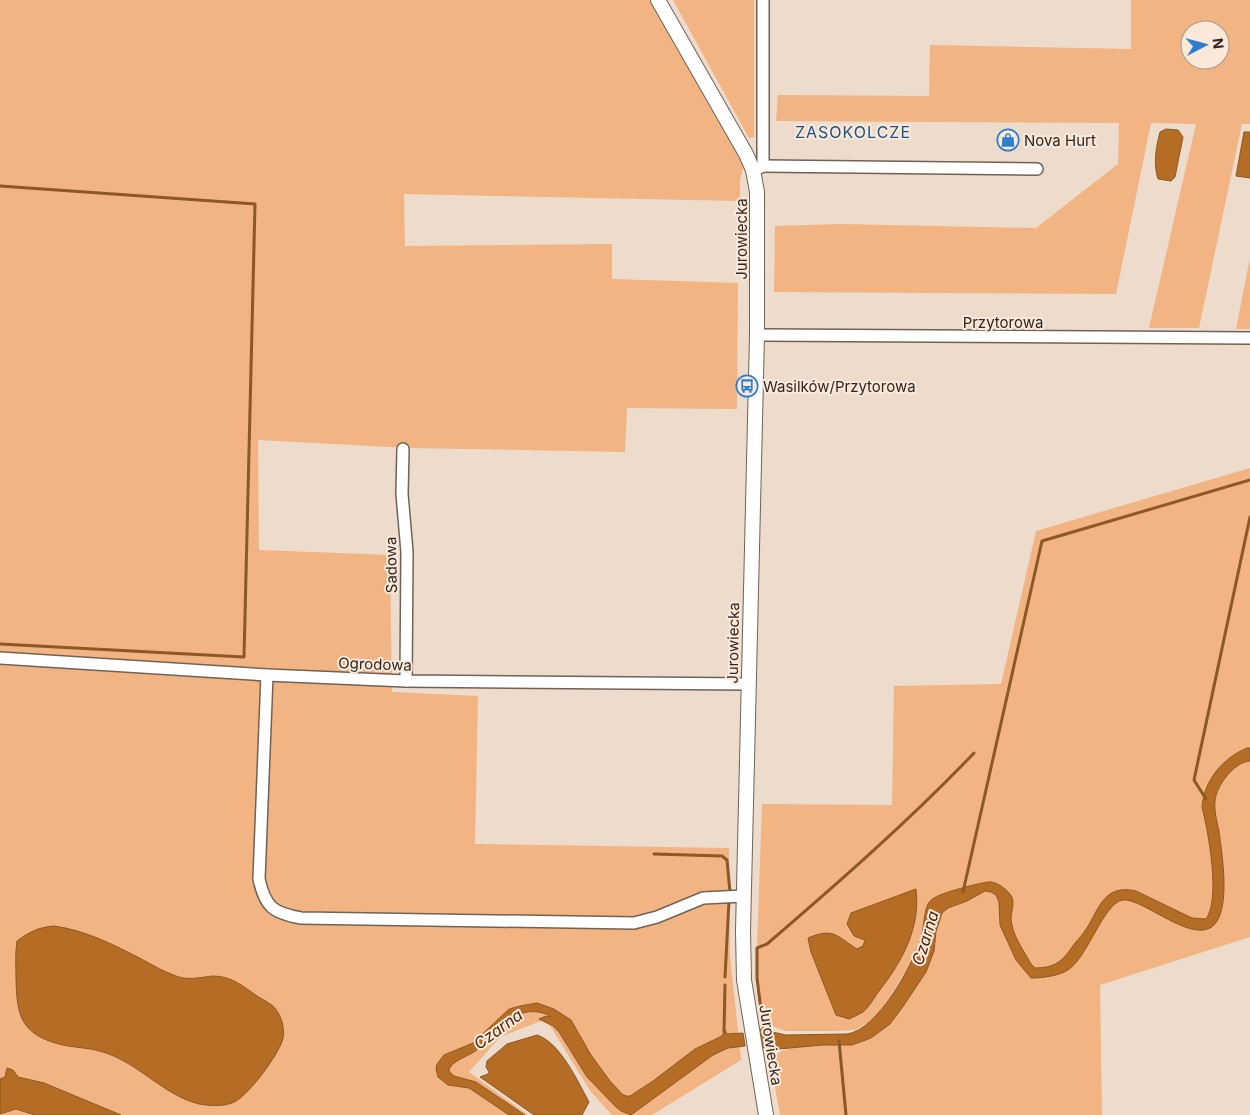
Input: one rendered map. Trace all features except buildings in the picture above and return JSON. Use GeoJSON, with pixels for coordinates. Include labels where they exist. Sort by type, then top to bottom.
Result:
{"type":"FeatureCollection","features":[{"type":"Feature","properties":{"kind":"street","name":"Jurowiecka"},"geometry":{"type":"LineString","coordinates":[[658,0],[740,143],[758,168]]}},
{"type":"Feature","properties":{"kind":"street","name":"Jurowiecka"},"geometry":{"type":"LineString","coordinates":[[763,0],[757,192],[757,335],[744,896],[744,980],[766,1115]]}},
{"type":"Feature","properties":{"kind":"street"},"geometry":{"type":"LineString","coordinates":[[758,168],[1037,169]]}},
{"type":"Feature","properties":{"kind":"street","name":"Przytorowa"},"geometry":{"type":"LineString","coordinates":[[757,335],[1250,338]]}},
{"type":"Feature","properties":{"kind":"street","name":"Sadowa"},"geometry":{"type":"LineString","coordinates":[[403,449],[402,494],[407,552],[406,681]]}},
{"type":"Feature","properties":{"kind":"street","name":"Ogrodowa"},"geometry":{"type":"LineString","coordinates":[[0,658],[267,675],[406,681],[749,684]]}},
{"type":"Feature","properties":{"kind":"street"},"geometry":{"type":"LineString","coordinates":[[267,675],[259,879],[263,896],[272,909],[286,916],[301,918],[634,923],[657,917],[703,898],[744,896]]}},
{"type":"Feature","properties":{"kind":"shaded area"},"geometry":{"type":"Polygon","coordinates":[[[0,0],[658,0],[746,154],[740,181],[740,201],[404,194],[405,246],[612,244],[612,279],[738,283],[737,409],[627,408],[625,452],[409,448],[258,440],[259,550],[390,555],[392,692],[478,696],[475,844],[729,848],[730,955],[741,1060],[652,1115],[612,1115],[591,1092],[546,1019],[500,1037],[469,1072],[528,1115],[107,1115],[0,1090],[0,0]]]}},
{"type":"Feature","properties":{"kind":"shaded area"},"geometry":{"type":"Polygon","coordinates":[[[673,0],[754,0],[754,137],[749,138],[673,0]]]}},
{"type":"Feature","properties":{"kind":"shaded area"},"geometry":{"type":"Polygon","coordinates":[[[1131,0],[1250,0],[1250,124],[1242,124],[1199,328],[1149,328],[1196,124],[1151,123],[1116,294],[774,292],[775,226],[840,224],[1036,228],[1118,164],[1119,123],[776,121],[778,95],[929,96],[930,45],[1131,49],[1131,0]]]}},
{"type":"Feature","properties":{"kind":"shaded area"},"geometry":{"type":"Polygon","coordinates":[[[1250,258],[1250,329],[1236,329],[1250,258]]]}},
{"type":"Feature","properties":{"kind":"shaded area"},"geometry":{"type":"Polygon","coordinates":[[[1250,468],[1250,937],[1100,985],[1102,1115],[780,1115],[770,1059],[780,1052],[810,1040],[852,1045],[890,1024],[926,972],[942,913],[948,908],[955,906],[928,904],[921,940],[913,960],[875,1018],[855,1030],[836,1031],[785,1031],[762,1022],[757,978],[757,948],[762,804],[892,805],[894,686],[1001,684],[1036,531],[1250,468]]]}},
{"type":"Feature","properties":{"kind":"shaded area"},"geometry":{"type":"Polygon","coordinates":[[[16,1109],[30,1115],[0,1115],[0,1114],[16,1109]]]}},
{"type":"Feature","properties":{"kind":"water"},"geometry":{"type":"Polygon","coordinates":[[[1166,129],[1178,130],[1183,137],[1175,177],[1171,181],[1158,179],[1155,161],[1160,132],[1166,129]]]}},
{"type":"Feature","properties":{"kind":"water"},"geometry":{"type":"Polygon","coordinates":[[[1244,132],[1250,132],[1250,178],[1236,176],[1244,132]]]}},
{"type":"Feature","properties":{"kind":"water","name":"Czarna"},"geometry":{"type":"Polygon","coordinates":[[[1250,748],[1250,761],[1244,762],[1232,770],[1222,782],[1216,795],[1215,809],[1222,851],[1224,896],[1220,915],[1212,926],[1202,930],[1189,928],[1146,907],[1123,900],[1116,903],[1109,910],[1082,954],[1068,970],[1060,974],[1031,978],[1016,960],[1000,925],[999,902],[996,895],[985,891],[967,901],[948,908],[942,913],[936,932],[934,951],[926,972],[890,1024],[871,1038],[852,1045],[822,1045],[779,1049],[762,1047],[759,1029],[786,1035],[847,1034],[858,1030],[870,1022],[881,1010],[901,981],[916,953],[926,908],[929,903],[938,896],[957,889],[991,882],[1008,892],[1013,900],[1011,919],[1016,937],[1035,968],[1051,966],[1063,958],[1085,931],[1100,905],[1110,894],[1117,891],[1136,891],[1192,918],[1206,919],[1213,896],[1213,881],[1210,847],[1202,807],[1206,788],[1216,771],[1223,764],[1238,752],[1250,748]]]}},
{"type":"Feature","properties":{"kind":"water"},"geometry":{"type":"Polygon","coordinates":[[[916,889],[916,917],[913,930],[895,968],[863,1012],[849,1019],[836,1015],[811,952],[808,938],[824,933],[834,934],[857,949],[863,946],[865,940],[854,936],[847,924],[851,913],[916,889]]]}},
{"type":"Feature","properties":{"kind":"water"},"geometry":{"type":"Polygon","coordinates":[[[54,926],[101,939],[164,971],[181,977],[219,976],[236,982],[276,1009],[283,1025],[281,1045],[256,1082],[242,1097],[228,1104],[218,1106],[199,1104],[186,1100],[116,1057],[97,1050],[61,1045],[43,1038],[27,1027],[19,1011],[16,991],[16,946],[17,941],[30,933],[54,926]]]}},
{"type":"Feature","properties":{"kind":"water","name":"Czarna"},"geometry":{"type":"Polygon","coordinates":[[[537,1003],[554,1009],[571,1020],[591,1055],[610,1081],[626,1096],[630,1096],[653,1081],[695,1049],[722,1036],[725,1030],[727,1034],[743,1033],[745,1046],[728,1048],[713,1055],[631,1115],[616,1107],[587,1077],[559,1032],[553,1026],[539,1019],[546,1016],[551,1017],[538,1012],[528,1012],[512,1018],[478,1049],[453,1064],[449,1071],[454,1076],[476,1082],[525,1115],[509,1115],[469,1088],[448,1085],[438,1077],[437,1064],[444,1055],[473,1043],[509,1009],[537,1003]]]}},
{"type":"Feature","properties":{"kind":"water"},"geometry":{"type":"Polygon","coordinates":[[[537,1035],[545,1039],[561,1054],[574,1074],[589,1102],[582,1115],[534,1115],[480,1077],[489,1072],[486,1067],[487,1061],[507,1044],[537,1035]]]}},
{"type":"Feature","properties":{"kind":"water"},"geometry":{"type":"Polygon","coordinates":[[[7,1068],[13,1070],[18,1077],[44,1083],[121,1115],[34,1115],[16,1109],[0,1114],[0,1079],[5,1077],[7,1068]]]}},
{"type":"Feature","properties":{"kind":"waterway"},"geometry":{"type":"LineString","coordinates":[[0,186],[255,204],[244,657],[0,644]]}},
{"type":"Feature","properties":{"kind":"waterway"},"geometry":{"type":"LineString","coordinates":[[963,892],[1042,541],[1250,480]]}},
{"type":"Feature","properties":{"kind":"waterway"},"geometry":{"type":"LineString","coordinates":[[1206,799],[1194,780],[1250,517]]}},
{"type":"Feature","properties":{"kind":"waterway"},"geometry":{"type":"LineString","coordinates":[[764,1034],[757,978],[757,948],[767,944],[847,875],[974,753]]}},
{"type":"Feature","properties":{"kind":"waterway"},"geometry":{"type":"LineString","coordinates":[[654,854],[722,856],[727,860],[730,892]]}},
{"type":"Feature","properties":{"kind":"waterway"},"geometry":{"type":"LineString","coordinates":[[725,977],[729,901]]}},
{"type":"Feature","properties":{"kind":"waterway"},"geometry":{"type":"LineString","coordinates":[[724,1032],[725,985]]}},
{"type":"Feature","properties":{"kind":"waterway"},"geometry":{"type":"LineString","coordinates":[[839,1041],[846,1115]]}},
{"type":"Feature","properties":{"kind":"place","name":"Nova Hurt"},"geometry":{"type":"Point","coordinates":[1008,140]}},
{"type":"Feature","properties":{"kind":"place","name":"Wasilków/Przytorowa"},"geometry":{"type":"Point","coordinates":[747,386]}},
{"type":"Feature","properties":{"kind":"district","name":"ZASOKOLCZE"},"geometry":{"type":"Point","coordinates":[853,132]}}]}
